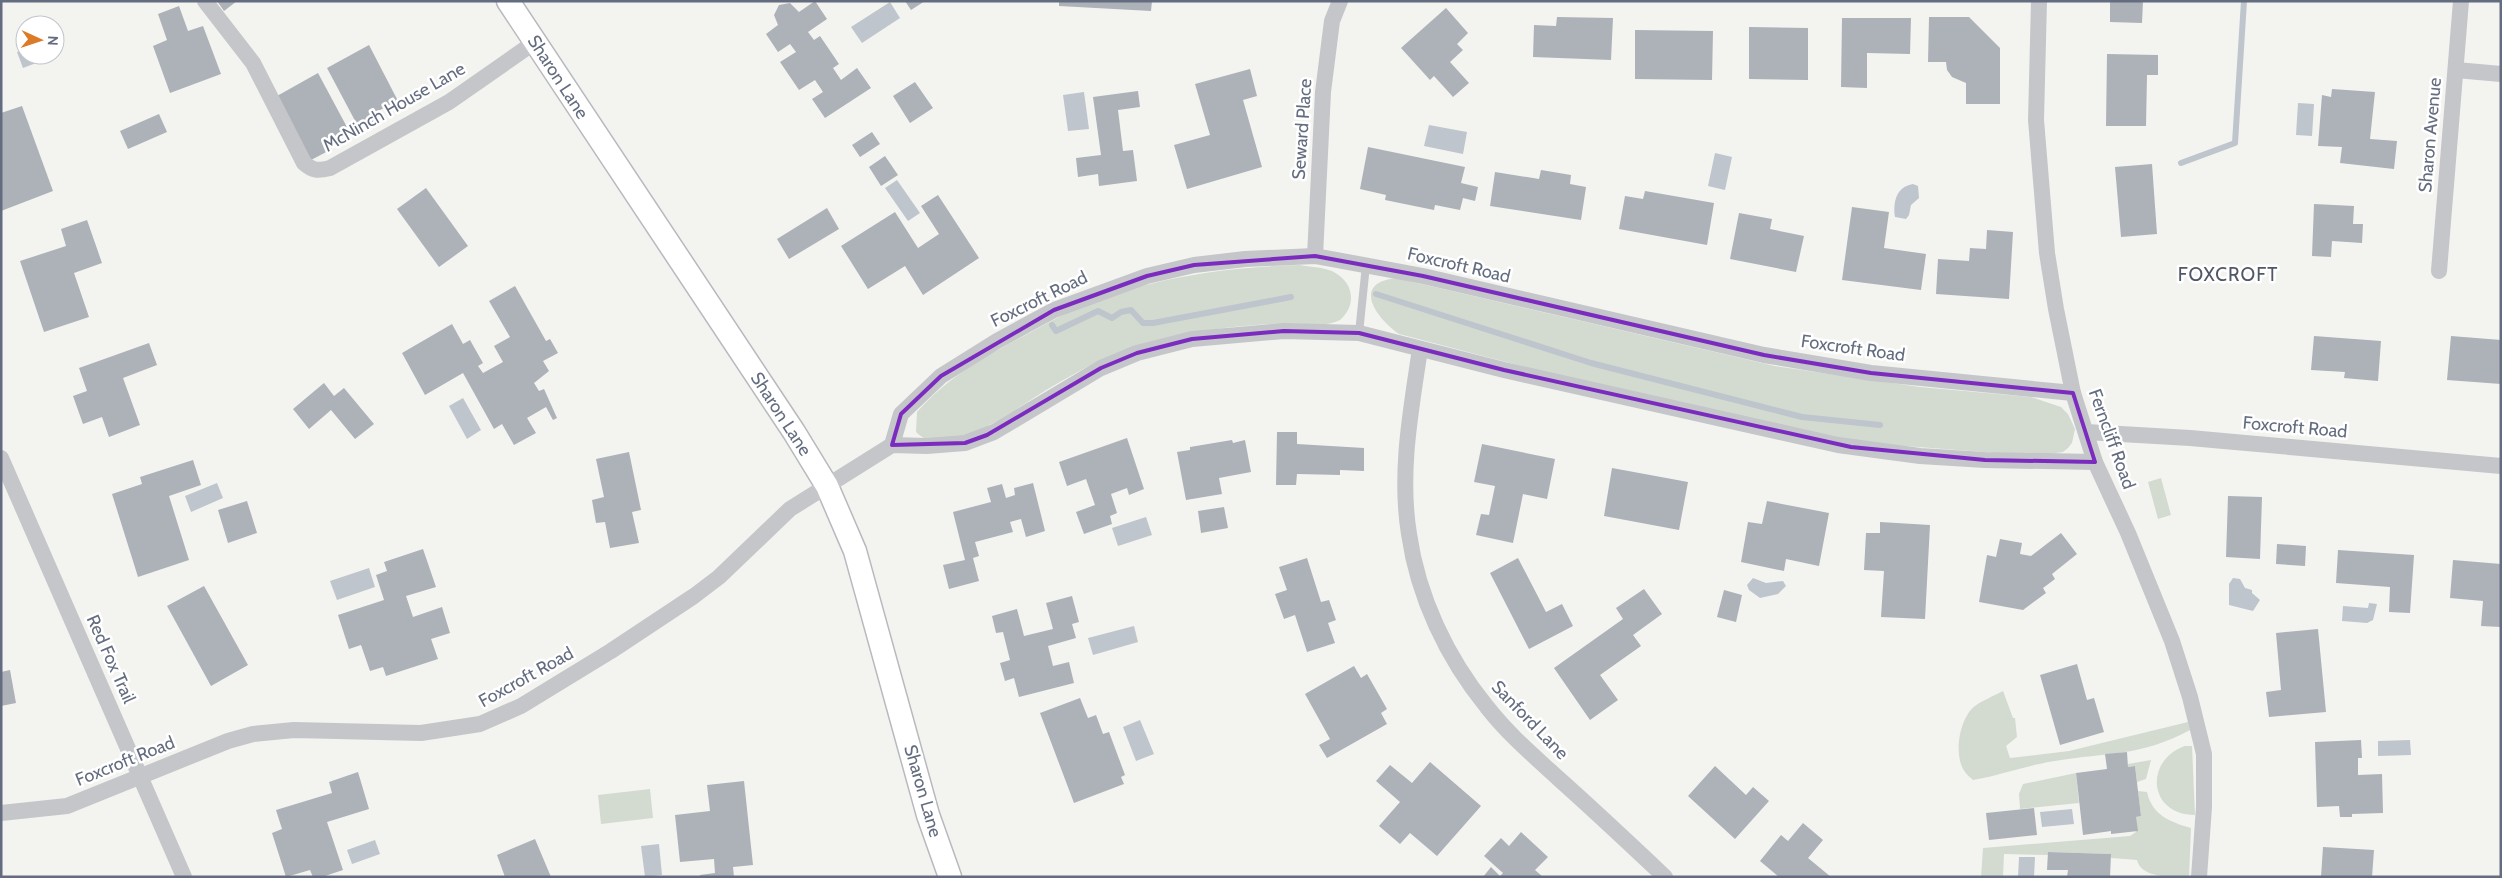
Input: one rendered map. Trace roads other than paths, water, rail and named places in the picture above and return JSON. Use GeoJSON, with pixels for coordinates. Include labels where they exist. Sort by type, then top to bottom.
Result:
{"type":"FeatureCollection","features":[{"type":"Feature","properties":{"kind":"main road","name":"Sharon Lane"},"geometry":{"type":"LineString","coordinates":[[508,1],[789,424],[827,486],[861,569],[928,815],[950,877]]}},
{"type":"Feature","properties":{"kind":"street","name":"McNinch House Lane"},"geometry":{"type":"LineString","coordinates":[[205,1],[253,63],[304,163],[311,169],[319,171],[330,168],[449,102],[535,42]]}},
{"type":"Feature","properties":{"kind":"street","name":"Ferncliff Road"},"geometry":{"type":"LineString","coordinates":[[2039,1],[2036,120],[2045,221],[2056,309],[2073,393],[2095,462],[2165,624],[2190,697],[2204,754],[2204,807],[2199,877]]}},
{"type":"Feature","properties":{"kind":"street","name":"Sharon Avenue"},"geometry":{"type":"LineString","coordinates":[[2439,271],[2461,1]]}},
{"type":"Feature","properties":{"kind":"street","name":"Seward Place"},"geometry":{"type":"LineString","coordinates":[[1315,256],[1323,92],[1336,3]]}},
{"type":"Feature","properties":{"kind":"street"},"geometry":{"type":"LineString","coordinates":[[2456,70],[2501,74]]}},
{"type":"Feature","properties":{"kind":"street","name":"Foxcroft Road"},"geometry":{"type":"LineString","coordinates":[[1,813],[67,806],[252,734],[294,730],[421,733],[480,724],[521,706],[612,651],[694,596],[719,577],[790,509],[892,445],[901,414],[941,376],[997,341],[1054,310],[1147,276],[1194,265],[1245,259],[1315,256],[1366,265],[1764,354],[1871,373],[2073,393]]}},
{"type":"Feature","properties":{"kind":"street"},"geometry":{"type":"LineString","coordinates":[[892,445],[927,446],[966,443],[1009,423],[1101,368],[1137,353],[1192,339],[1284,330],[1359,333],[1420,349],[1838,445],[1920,456],[1977,460],[2095,462]]}},
{"type":"Feature","properties":{"kind":"street","name":"Sanford Lane"},"geometry":{"type":"LineString","coordinates":[[1420,349],[1407,439],[1406,503],[1409,534],[1422,589],[1447,650],[1486,706],[1514,737],[1665,877]]}},
{"type":"Feature","properties":{"kind":"street","name":"Foxcroft Road"},"geometry":{"type":"LineString","coordinates":[[2086,432],[2190,438],[2501,466]]}},
{"type":"Feature","properties":{"kind":"street","name":"Red Fox Trail"},"geometry":{"type":"LineString","coordinates":[[1,458],[184,877]]}},
{"type":"Feature","properties":{"kind":"lane"},"geometry":{"type":"LineString","coordinates":[[1359,333],[1366,265]]}},
{"type":"Feature","properties":{"kind":"waterway"},"geometry":{"type":"LineString","coordinates":[[2181,163],[2235,143],[2244,1]]}},
{"type":"Feature","properties":{"kind":"waterway"},"geometry":{"type":"LineString","coordinates":[[1376,294],[1591,363],[1802,417],[1880,425]]}},
{"type":"Feature","properties":{"kind":"waterway"},"geometry":{"type":"LineString","coordinates":[[1052,325],[1056,331],[1098,311],[1112,318],[1121,312],[1131,310],[1143,323],[1153,323],[1291,297]]}},
{"type":"Feature","properties":{"kind":"district","name":"FOXCROFT"},"geometry":{"type":"Point","coordinates":[2228,274]}}]}
